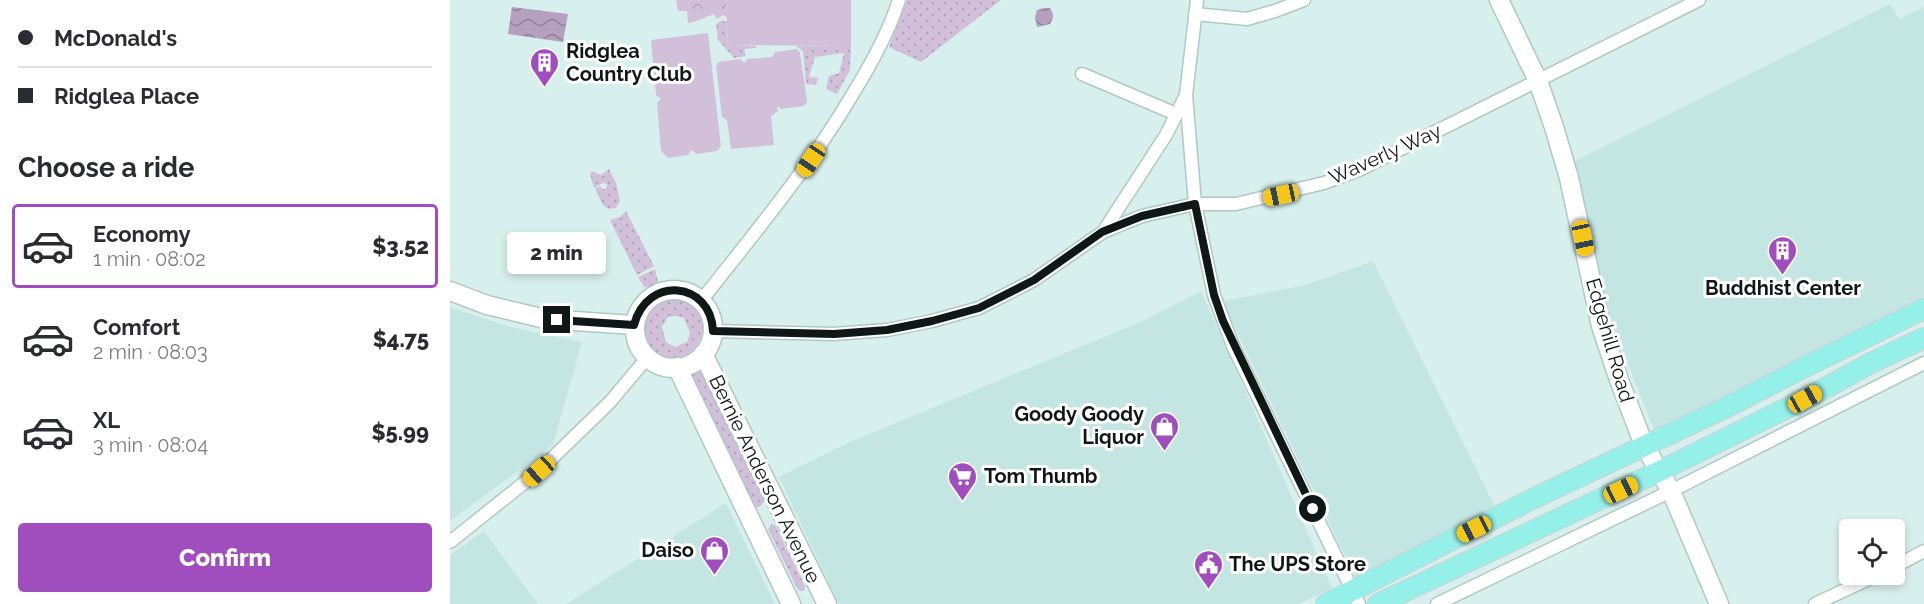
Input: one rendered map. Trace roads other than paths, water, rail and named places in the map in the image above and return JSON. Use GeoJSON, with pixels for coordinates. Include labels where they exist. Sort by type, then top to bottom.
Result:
{"type":"FeatureCollection","features":[{"type":"Feature","properties":{"kind":"main road"},"geometry":{"type":"LineString","coordinates":[[1326,604],[1355,597],[1644,445],[1727,407],[1924,309]]}},
{"type":"Feature","properties":{"kind":"main road"},"geometry":{"type":"LineString","coordinates":[[1378,604],[1658,472],[1924,338]]}},
{"type":"Feature","properties":{"kind":"main road"},"geometry":{"type":"LineString","coordinates":[[1859,340],[1871,363]]}},
{"type":"Feature","properties":{"kind":"street"},"geometry":{"type":"LineString","coordinates":[[701,301],[801,174],[830,132],[875,58],[889,29],[899,0]]}},
{"type":"Feature","properties":{"kind":"street"},"geometry":{"type":"LineString","coordinates":[[1197,0],[1186,95],[1195,204],[1214,295],[1223,321],[1355,597]]}},
{"type":"Feature","properties":{"kind":"street"},"geometry":{"type":"LineString","coordinates":[[1195,14],[1247,19],[1304,0]]}},
{"type":"Feature","properties":{"kind":"street","name":"Edgehill Road"},"geometry":{"type":"LineString","coordinates":[[1498,0],[1538,81],[1569,178],[1601,326],[1619,380],[1644,445],[1671,492],[1719,604]]}},
{"type":"Feature","properties":{"kind":"street","name":"Waverly Way"},"geometry":{"type":"LineString","coordinates":[[713,331],[834,334],[887,330],[979,308],[1034,280],[1102,232],[1142,216],[1195,204],[1236,204],[1324,183],[1359,170],[1699,0]]}},
{"type":"Feature","properties":{"kind":"street"},"geometry":{"type":"LineString","coordinates":[[1082,74],[1176,114]]}},
{"type":"Feature","properties":{"kind":"street"},"geometry":{"type":"LineString","coordinates":[[1102,232],[1166,135],[1186,95]]}},
{"type":"Feature","properties":{"kind":"street"},"geometry":{"type":"LineString","coordinates":[[450,291],[487,305],[545,319],[634,325]]}},
{"type":"Feature","properties":{"kind":"street"},"geometry":{"type":"LineString","coordinates":[[680,291],[701,301],[711,315],[713,331],[703,354],[686,366],[677,367],[661,365],[647,358],[635,336],[634,325],[636,316],[647,300],[662,292],[680,291]]}},
{"type":"Feature","properties":{"kind":"street","name":"Bernie Anderson Avenue"},"geometry":{"type":"LineString","coordinates":[[703,354],[827,604]]}},
{"type":"Feature","properties":{"kind":"street"},"geometry":{"type":"LineString","coordinates":[[450,542],[539,471],[610,402],[647,358]]}},
{"type":"Feature","properties":{"kind":"street"},"geometry":{"type":"LineString","coordinates":[[1437,604],[1671,492],[1924,363]]}},
{"type":"Feature","properties":{"kind":"street","name":"Bernie Anderson Avenue"},"geometry":{"type":"LineString","coordinates":[[677,367],[791,604]]}},
{"type":"Feature","properties":{"kind":"street"},"geometry":{"type":"LineString","coordinates":[[1905,561],[1924,551]]}},
{"type":"Feature","properties":{"kind":"street"},"geometry":{"type":"LineString","coordinates":[[1815,604],[1856,585]]}},
{"type":"Feature","properties":{"kind":"water"},"geometry":{"type":"Polygon","coordinates":[[[512,7],[568,14],[563,42],[508,34],[512,7]]]}},
{"type":"Feature","properties":{"kind":"water"},"geometry":{"type":"Polygon","coordinates":[[[1050,8],[1053,14],[1052,20],[1050,24],[1037,27],[1035,17],[1037,10],[1050,8]]]}},
{"type":"Feature","properties":{"kind":"place","name":"Ridglea Country Club"},"geometry":{"type":"Point","coordinates":[545,88]}},
{"type":"Feature","properties":{"kind":"place","name":"Buddhist Center"},"geometry":{"type":"Point","coordinates":[1783,276]}},
{"type":"Feature","properties":{"kind":"place","name":"Goody Goody Liquor"},"geometry":{"type":"Point","coordinates":[1165,452]}},
{"type":"Feature","properties":{"kind":"place","name":"Tom Thumb"},"geometry":{"type":"Point","coordinates":[963,502]}},
{"type":"Feature","properties":{"kind":"place","name":"Daiso"},"geometry":{"type":"Point","coordinates":[715,576]}},
{"type":"Feature","properties":{"kind":"place","name":"The UPS Store"},"geometry":{"type":"Point","coordinates":[1208,590]}}]}
